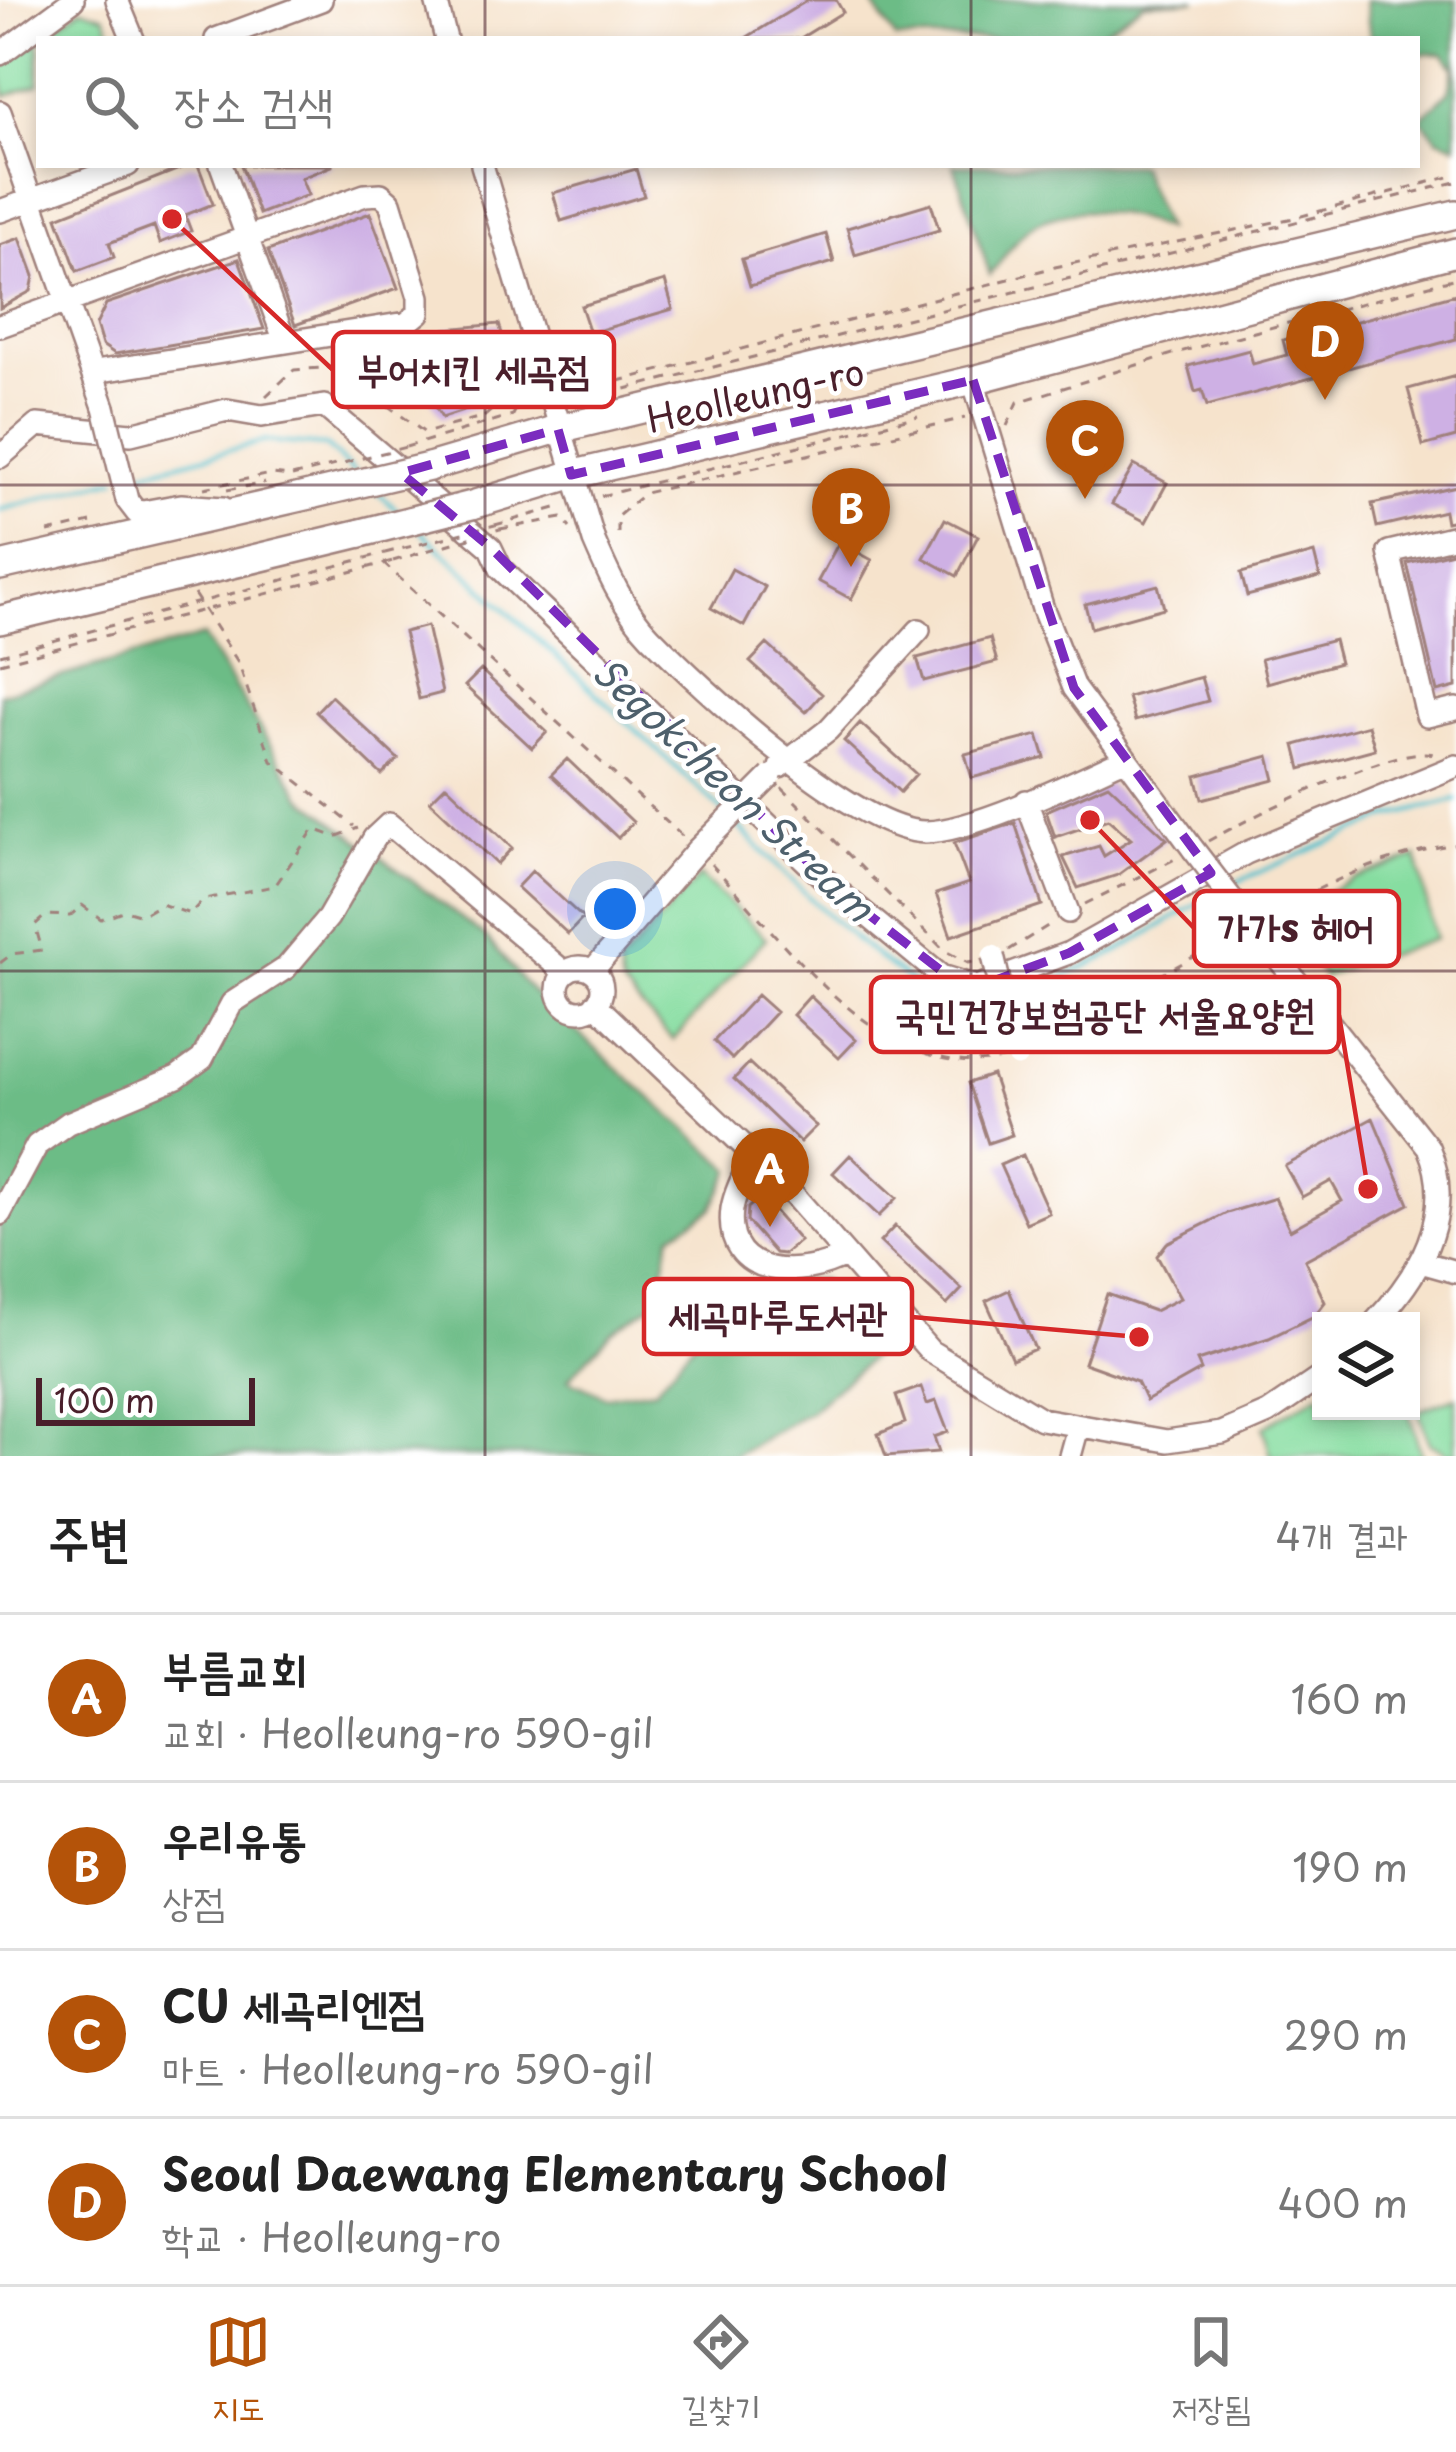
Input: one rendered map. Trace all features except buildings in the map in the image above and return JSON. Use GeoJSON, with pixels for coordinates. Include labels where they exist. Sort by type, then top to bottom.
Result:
{"type":"FeatureCollection","features":[{"type":"Feature","properties":{"kind":"main road","name":"Heolleung-ro"},"geometry":{"type":"LineString","coordinates":[[0,566],[314,494],[415,455],[555,418],[1456,214]]}},
{"type":"Feature","properties":{"kind":"main road","name":"Heolleung-ro"},"geometry":{"type":"LineString","coordinates":[[0,620],[472,505],[571,475],[974,380],[1456,252]]}},
{"type":"Feature","properties":{"kind":"street"},"geometry":{"type":"LineString","coordinates":[[117,0],[132,36]]}},
{"type":"Feature","properties":{"kind":"street"},"geometry":{"type":"LineString","coordinates":[[224,36],[321,0]]}},
{"type":"Feature","properties":{"kind":"street"},"geometry":{"type":"LineString","coordinates":[[436,0],[445,36]]}},
{"type":"Feature","properties":{"kind":"street"},"geometry":{"type":"LineString","coordinates":[[0,54],[63,2]]}},
{"type":"Feature","properties":{"kind":"street"},"geometry":{"type":"LineString","coordinates":[[0,112],[95,372],[127,500],[137,513],[148,514],[181,505],[242,509]]}},
{"type":"Feature","properties":{"kind":"street"},"geometry":{"type":"LineString","coordinates":[[0,212],[120,168]]}},
{"type":"Feature","properties":{"kind":"street"},"geometry":{"type":"LineString","coordinates":[[222,168],[285,342]]}},
{"type":"Feature","properties":{"kind":"street"},"geometry":{"type":"LineString","coordinates":[[483,168],[571,475],[614,589],[649,635],[789,758],[846,802],[886,824],[927,832],[1026,801],[1124,759]]}},
{"type":"Feature","properties":{"kind":"street"},"geometry":{"type":"LineString","coordinates":[[0,326],[364,195],[381,194],[390,202],[419,297],[419,313],[407,323],[95,372]]}},
{"type":"Feature","properties":{"kind":"street"},"geometry":{"type":"LineString","coordinates":[[974,380],[1043,609],[1074,688],[1193,849],[1428,1147],[1442,1178],[1424,1263],[1383,1312]]}},
{"type":"Feature","properties":{"kind":"street"},"geometry":{"type":"LineString","coordinates":[[0,457],[37,424],[131,434],[227,410],[262,416],[325,406],[491,548],[501,568],[832,886],[940,976],[957,983],[977,987],[1069,953],[1246,853],[1447,761]]}},
{"type":"Feature","properties":{"kind":"street"},"geometry":{"type":"LineString","coordinates":[[1456,536],[1389,552],[1427,716],[1456,709]]}},
{"type":"Feature","properties":{"kind":"street"},"geometry":{"type":"LineString","coordinates":[[593,970],[697,850],[789,758],[828,730],[919,630]]}},
{"type":"Feature","properties":{"kind":"street"},"geometry":{"type":"LineString","coordinates":[[1026,801],[1067,912]]}},
{"type":"Feature","properties":{"kind":"street"},"geometry":{"type":"LineString","coordinates":[[0,1214],[37,1145],[68,1123],[177,1077],[202,1059],[232,1003],[286,968],[328,918],[365,833],[396,825],[564,972]]}},
{"type":"Feature","properties":{"kind":"street"},"geometry":{"type":"LineString","coordinates":[[993,956],[1017,1056]]}},
{"type":"Feature","properties":{"kind":"street"},"geometry":{"type":"LineString","coordinates":[[577,967],[593,970],[602,983],[596,1004],[582,1011],[563,1004],[557,986],[564,972],[577,967]]}},
{"type":"Feature","properties":{"kind":"street"},"geometry":{"type":"LineString","coordinates":[[596,1004],[754,1154],[930,1351],[1041,1419],[1167,1441],[1222,1433],[1268,1413],[1312,1383]]}},
{"type":"Feature","properties":{"kind":"street"},"geometry":{"type":"LineString","coordinates":[[754,1154],[731,1212],[737,1241],[756,1263],[774,1272],[800,1272],[846,1255]]}},
{"type":"Feature","properties":{"kind":"street"},"geometry":{"type":"LineString","coordinates":[[1424,1263],[1456,1273]]}},
{"type":"Feature","properties":{"kind":"street"},"geometry":{"type":"LineString","coordinates":[[1070,1456],[1087,1429]]}},
{"type":"Feature","properties":{"kind":"street"},"geometry":{"type":"LineString","coordinates":[[1087,1429],[1088,1456]]}},
{"type":"Feature","properties":{"kind":"path"},"geometry":{"type":"LineString","coordinates":[[573,366],[596,387],[1055,267],[1294,218],[1456,175]]}},
{"type":"Feature","properties":{"kind":"path"},"geometry":{"type":"LineString","coordinates":[[193,490],[271,474],[292,476],[415,455],[1455,183],[1456,192]]}},
{"type":"Feature","properties":{"kind":"path"},"geometry":{"type":"LineString","coordinates":[[1007,434],[1006,418],[1018,402],[1176,352],[1456,278]]}},
{"type":"Feature","properties":{"kind":"path"},"geometry":{"type":"LineString","coordinates":[[425,433],[485,416],[496,406],[482,353]]}},
{"type":"Feature","properties":{"kind":"path"},"geometry":{"type":"LineString","coordinates":[[415,455],[513,415],[528,386],[526,377]]}},
{"type":"Feature","properties":{"kind":"path"},"geometry":{"type":"LineString","coordinates":[[618,533],[618,516],[645,493],[963,417],[974,424]]}},
{"type":"Feature","properties":{"kind":"path"},"geometry":{"type":"LineString","coordinates":[[0,655],[498,527],[562,518],[576,536]]}},
{"type":"Feature","properties":{"kind":"path"},"geometry":{"type":"LineString","coordinates":[[45,533],[103,520]]}},
{"type":"Feature","properties":{"kind":"path"},"geometry":{"type":"LineString","coordinates":[[0,663],[383,563],[498,527]]}},
{"type":"Feature","properties":{"kind":"path"},"geometry":{"type":"LineString","coordinates":[[383,563],[697,850]]}},
{"type":"Feature","properties":{"kind":"path"},"geometry":{"type":"LineString","coordinates":[[183,572],[238,662],[272,761],[365,833]]}},
{"type":"Feature","properties":{"kind":"path"},"geometry":{"type":"LineString","coordinates":[[771,776],[945,952],[968,963],[1019,947],[1067,912],[1299,793],[1426,751],[1447,761]]}},
{"type":"Feature","properties":{"kind":"path"},"geometry":{"type":"LineString","coordinates":[[0,963],[12,954],[42,950],[34,925],[46,915],[70,916],[82,905],[101,919],[125,910],[142,915],[161,904],[190,914],[204,899],[275,886],[314,829],[335,837],[365,833]]}},
{"type":"Feature","properties":{"kind":"path"},"geometry":{"type":"LineString","coordinates":[[1251,924],[1333,880],[1399,853],[1456,844]]}},
{"type":"Feature","properties":{"kind":"highlighted area"},"geometry":{"type":"Polygon","coordinates":[[[973,380],[1074,688],[1211,873],[1069,953],[977,987],[957,983],[833,887],[491,548],[401,473],[558,429],[571,475],[973,380]]]}},
{"type":"Feature","properties":{"kind":"green space"},"geometry":{"type":"Polygon","coordinates":[[[870,0],[1197,0],[1144,3],[1096,36],[894,36],[870,0]]]}},
{"type":"Feature","properties":{"kind":"green space"},"geometry":{"type":"Polygon","coordinates":[[[1365,0],[1456,0],[1456,145],[1438,139],[1420,119],[1449,91],[1454,67],[1443,54],[1420,54],[1420,36],[1370,36],[1365,0]]]}},
{"type":"Feature","properties":{"kind":"green space"},"geometry":{"type":"Polygon","coordinates":[[[82,8],[105,16],[113,36],[43,36],[82,8]]]}},
{"type":"Feature","properties":{"kind":"green space"},"geometry":{"type":"Polygon","coordinates":[[[36,41],[36,85],[6,96],[0,67],[36,41]]]}},
{"type":"Feature","properties":{"kind":"green space"},"geometry":{"type":"Polygon","coordinates":[[[955,168],[1140,168],[1165,229],[1100,212],[1051,217],[1023,234],[990,275],[955,168]]]}},
{"type":"Feature","properties":{"kind":"green space"},"geometry":{"type":"Polygon","coordinates":[[[203,636],[302,797],[486,937],[531,991],[732,1170],[712,1209],[671,1235],[657,1301],[611,1333],[568,1379],[605,1396],[655,1389],[733,1294],[773,1281],[821,1279],[885,1346],[810,1411],[733,1456],[0,1456],[0,694],[203,636]]]}},
{"type":"Feature","properties":{"kind":"green space"},"geometry":{"type":"Polygon","coordinates":[[[1417,857],[1435,939],[1324,977],[1276,919],[1355,878],[1417,857]]]}},
{"type":"Feature","properties":{"kind":"green space"},"geometry":{"type":"Polygon","coordinates":[[[700,876],[766,938],[673,1040],[622,986],[619,965],[700,876]]]}},
{"type":"Feature","properties":{"kind":"green space"},"geometry":{"type":"Polygon","coordinates":[[[1456,1397],[1456,1456],[1430,1444],[1420,1410],[1456,1397]]]}},
{"type":"Feature","properties":{"kind":"green space"},"geometry":{"type":"Polygon","coordinates":[[[1312,1398],[1312,1420],[1411,1420],[1422,1456],[1271,1456],[1263,1427],[1312,1398]]]}},
{"type":"Feature","properties":{"kind":"waterway","name":"Segokcheon Stream"},"geometry":{"type":"LineString","coordinates":[[127,476],[266,441],[326,446],[354,472]]}},
{"type":"Feature","properties":{"kind":"waterway","name":"Segokcheon Stream"},"geometry":{"type":"LineString","coordinates":[[0,510],[116,479]]}},
{"type":"Feature","properties":{"kind":"waterway","name":"Segokcheon Stream"},"geometry":{"type":"LineString","coordinates":[[376,491],[399,512]]}},
{"type":"Feature","properties":{"kind":"waterway","name":"Segokcheon Stream"},"geometry":{"type":"LineString","coordinates":[[421,531],[725,813]]}},
{"type":"Feature","properties":{"kind":"waterway","name":"Segokcheon Stream"},"geometry":{"type":"LineString","coordinates":[[1232,884],[1388,817],[1456,800]]}},
{"type":"Feature","properties":{"kind":"waterway","name":"Segokcheon Stream"},"geometry":{"type":"LineString","coordinates":[[733,821],[846,931],[908,979],[977,1019],[1000,1006]]}},
{"type":"Feature","properties":{"kind":"waterway","name":"Segokcheon Stream"},"geometry":{"type":"LineString","coordinates":[[1009,1001],[1115,953],[1217,892]]}},
{"type":"Feature","properties":{"kind":"place","name":"부어치킨 세곡점"},"geometry":{"type":"Point","coordinates":[172,219]}},
{"type":"Feature","properties":{"kind":"place","name":"Seoul Daewang Elementary School"},"geometry":{"type":"Point","coordinates":[1325,400]}},
{"type":"Feature","properties":{"kind":"place","name":"CU 세곡리엔점"},"geometry":{"type":"Point","coordinates":[1085,499]}},
{"type":"Feature","properties":{"kind":"place","name":"우리유통"},"geometry":{"type":"Point","coordinates":[851,567]}},
{"type":"Feature","properties":{"kind":"place","name":"가가s 헤어"},"geometry":{"type":"Point","coordinates":[1090,820]}},
{"type":"Feature","properties":{"kind":"place","name":"국민건강보험공단 서울요양원"},"geometry":{"type":"Point","coordinates":[1368,1189]}},
{"type":"Feature","properties":{"kind":"place","name":"부름교회"},"geometry":{"type":"Point","coordinates":[770,1227]}},
{"type":"Feature","properties":{"kind":"place","name":"세곡마루도서관"},"geometry":{"type":"Point","coordinates":[1139,1337]}}]}
